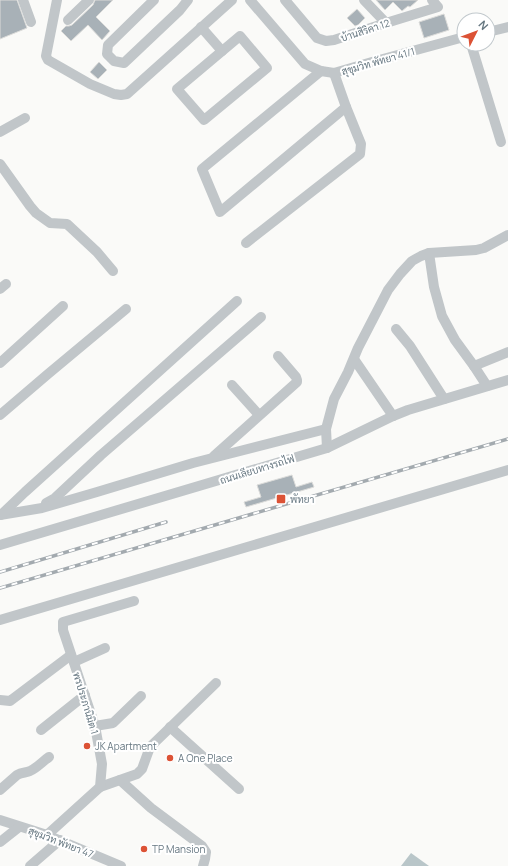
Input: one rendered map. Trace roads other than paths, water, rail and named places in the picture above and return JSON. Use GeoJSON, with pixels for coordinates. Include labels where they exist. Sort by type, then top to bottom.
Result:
{"type":"FeatureCollection","features":[{"type":"Feature","properties":{"kind":"street"},"geometry":{"type":"LineString","coordinates":[[23,0],[31,22]]}},
{"type":"Feature","properties":{"kind":"street"},"geometry":{"type":"LineString","coordinates":[[57,0],[46,56],[48,60],[90,84],[114,94],[121,95],[127,94],[232,0]]}},
{"type":"Feature","properties":{"kind":"street"},"geometry":{"type":"LineString","coordinates":[[68,20],[89,0]]}},
{"type":"Feature","properties":{"kind":"street"},"geometry":{"type":"LineString","coordinates":[[154,0],[108,46],[107,54],[114,61],[124,63],[180,10],[188,0]]}},
{"type":"Feature","properties":{"kind":"street","name":"สุขุมวิท พัทยา 41/1"},"geometry":{"type":"LineString","coordinates":[[250,0],[305,64],[321,71],[334,74],[456,39]]}},
{"type":"Feature","properties":{"kind":"street","name":"บ้านสิริคา 12"},"geometry":{"type":"LineString","coordinates":[[285,0],[317,38],[326,41],[334,40],[386,23],[435,4]]}},
{"type":"Feature","properties":{"kind":"street"},"geometry":{"type":"LineString","coordinates":[[364,0],[386,23]]}},
{"type":"Feature","properties":{"kind":"street"},"geometry":{"type":"LineString","coordinates":[[201,27],[222,51]]}},
{"type":"Feature","properties":{"kind":"street"},"geometry":{"type":"LineString","coordinates":[[496,30],[508,27]]}},
{"type":"Feature","properties":{"kind":"street"},"geometry":{"type":"LineString","coordinates":[[240,36],[267,68],[204,120],[177,89],[222,51],[240,36]]}},
{"type":"Feature","properties":{"kind":"street"},"geometry":{"type":"LineString","coordinates":[[473,52],[501,142]]}},
{"type":"Feature","properties":{"kind":"street"},"geometry":{"type":"LineString","coordinates":[[321,71],[202,169],[220,212],[346,107]]}},
{"type":"Feature","properties":{"kind":"street"},"geometry":{"type":"LineString","coordinates":[[246,243],[360,154],[362,144],[334,74]]}},
{"type":"Feature","properties":{"kind":"street"},"geometry":{"type":"LineString","coordinates":[[0,132],[26,118]]}},
{"type":"Feature","properties":{"kind":"street"},"geometry":{"type":"LineString","coordinates":[[1,167],[36,213],[50,223],[67,224],[97,252],[113,271]]}},
{"type":"Feature","properties":{"kind":"street"},"geometry":{"type":"LineString","coordinates":[[327,448],[326,429],[334,399],[388,290],[400,274],[412,261],[429,253],[476,250],[484,248],[508,235]]}},
{"type":"Feature","properties":{"kind":"street"},"geometry":{"type":"LineString","coordinates":[[429,253],[434,286],[442,316],[455,340],[487,386]]}},
{"type":"Feature","properties":{"kind":"street"},"geometry":{"type":"LineString","coordinates":[[4,514],[25,492],[237,301]]}},
{"type":"Feature","properties":{"kind":"street"},"geometry":{"type":"LineString","coordinates":[[0,363],[62,306]]}},
{"type":"Feature","properties":{"kind":"street"},"geometry":{"type":"LineString","coordinates":[[0,416],[126,309]]}},
{"type":"Feature","properties":{"kind":"street"},"geometry":{"type":"LineString","coordinates":[[4,514],[46,503],[55,498],[101,455],[261,317]]}},
{"type":"Feature","properties":{"kind":"street"},"geometry":{"type":"LineString","coordinates":[[396,329],[410,346],[444,399]]}},
{"type":"Feature","properties":{"kind":"street"},"geometry":{"type":"LineString","coordinates":[[474,366],[508,352]]}},
{"type":"Feature","properties":{"kind":"street"},"geometry":{"type":"LineString","coordinates":[[212,458],[296,382],[296,377],[278,356]]}},
{"type":"Feature","properties":{"kind":"street"},"geometry":{"type":"LineString","coordinates":[[354,358],[393,416]]}},
{"type":"Feature","properties":{"kind":"street","name":"ถนนเลียบทางรถไฟ"},"geometry":{"type":"LineString","coordinates":[[0,545],[327,448],[393,416],[508,380]]}},
{"type":"Feature","properties":{"kind":"street"},"geometry":{"type":"LineString","coordinates":[[232,385],[259,415]]}},
{"type":"Feature","properties":{"kind":"street"},"geometry":{"type":"LineString","coordinates":[[4,514],[42,508],[192,463],[326,429]]}},
{"type":"Feature","properties":{"kind":"street"},"geometry":{"type":"LineString","coordinates":[[0,620],[508,470]]}},
{"type":"Feature","properties":{"kind":"street","name":"พรประภานิมิต 1"},"geometry":{"type":"LineString","coordinates":[[100,787],[102,764],[95,726],[63,630],[62,622],[134,601]]}},
{"type":"Feature","properties":{"kind":"street"},"geometry":{"type":"LineString","coordinates":[[0,700],[10,701],[72,658],[105,648]]}},
{"type":"Feature","properties":{"kind":"street"},"geometry":{"type":"LineString","coordinates":[[47,835],[100,787],[136,774],[142,769],[150,747],[216,683]]}},
{"type":"Feature","properties":{"kind":"street"},"geometry":{"type":"LineString","coordinates":[[41,730],[85,695]]}},
{"type":"Feature","properties":{"kind":"street"},"geometry":{"type":"LineString","coordinates":[[95,726],[113,723],[141,696]]}},
{"type":"Feature","properties":{"kind":"street"},"geometry":{"type":"LineString","coordinates":[[170,728],[239,789]]}},
{"type":"Feature","properties":{"kind":"street"},"geometry":{"type":"LineString","coordinates":[[0,790],[17,775],[29,772],[49,757]]}},
{"type":"Feature","properties":{"kind":"street"},"geometry":{"type":"LineString","coordinates":[[120,780],[151,808],[202,846],[206,852],[202,866]]}},
{"type":"Feature","properties":{"kind":"street","name":"สุขุมวิท พัทยา 47"},"geometry":{"type":"LineString","coordinates":[[0,820],[47,835],[109,864],[121,866]]}},
{"type":"Feature","properties":{"kind":"street"},"geometry":{"type":"LineString","coordinates":[[0,842],[19,826]]}},
{"type":"Feature","properties":{"kind":"street"},"geometry":{"type":"LineString","coordinates":[[30,866],[60,840]]}},
{"type":"Feature","properties":{"kind":"railway"},"geometry":{"type":"LineString","coordinates":[[0,588],[508,439]]}},
{"type":"Feature","properties":{"kind":"railway"},"geometry":{"type":"LineString","coordinates":[[0,572],[166,522]]}},
{"type":"Feature","properties":{"kind":"place","name":"พัทยา"},"geometry":{"type":"Point","coordinates":[281,499]}},
{"type":"Feature","properties":{"kind":"place","name":"JK Apartment"},"geometry":{"type":"Point","coordinates":[87,746]}},
{"type":"Feature","properties":{"kind":"place","name":"A One Place"},"geometry":{"type":"Point","coordinates":[170,758]}},
{"type":"Feature","properties":{"kind":"place","name":"TP Mansion"},"geometry":{"type":"Point","coordinates":[144,849]}}]}
